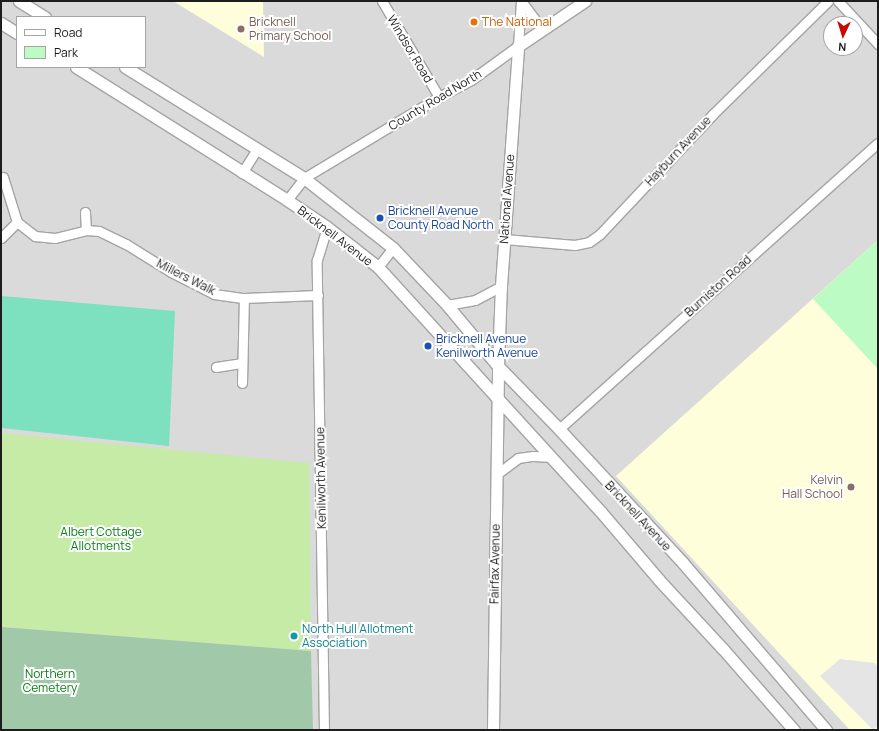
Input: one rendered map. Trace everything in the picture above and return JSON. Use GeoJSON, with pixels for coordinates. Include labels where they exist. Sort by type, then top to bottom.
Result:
{"type":"FeatureCollection","features":[{"type":"Feature","properties":{"kind":"street"},"geometry":{"type":"LineString","coordinates":[[19,1],[43,16]]}},
{"type":"Feature","properties":{"kind":"street","name":"Windsor Road"},"geometry":{"type":"LineString","coordinates":[[382,1],[439,97]]}},
{"type":"Feature","properties":{"kind":"street","name":"National Avenue"},"geometry":{"type":"LineString","coordinates":[[521,1],[543,30]]}},
{"type":"Feature","properties":{"kind":"street","name":"National Avenue"},"geometry":{"type":"LineString","coordinates":[[498,398],[501,286],[521,1]]}},
{"type":"Feature","properties":{"kind":"street","name":"County Road North"},"geometry":{"type":"LineString","coordinates":[[287,200],[304,178],[439,97],[471,80],[585,1]]}},
{"type":"Feature","properties":{"kind":"street","name":"Hayburn Avenue"},"geometry":{"type":"LineString","coordinates":[[504,239],[575,245],[589,242],[600,234],[713,114],[828,1]]}},
{"type":"Feature","properties":{"kind":"street"},"geometry":{"type":"LineString","coordinates":[[838,1],[878,44]]}},
{"type":"Feature","properties":{"kind":"street"},"geometry":{"type":"LineString","coordinates":[[1,23],[16,32]]}},
{"type":"Feature","properties":{"kind":"street","name":"Bricknell Avenue"},"geometry":{"type":"LineString","coordinates":[[78,68],[287,200],[327,227],[378,267],[552,457],[794,730]]}},
{"type":"Feature","properties":{"kind":"street","name":"Bricknell Avenue"},"geometry":{"type":"LineString","coordinates":[[127,68],[304,178],[393,248],[447,304],[498,366],[559,429],[692,574],[826,730]]}},
{"type":"Feature","properties":{"kind":"street","name":"Burniston Road"},"geometry":{"type":"LineString","coordinates":[[559,429],[878,143]]}},
{"type":"Feature","properties":{"kind":"street"},"geometry":{"type":"LineString","coordinates":[[242,173],[257,149]]}},
{"type":"Feature","properties":{"kind":"street"},"geometry":{"type":"LineString","coordinates":[[1,238],[17,222],[3,177]]}},
{"type":"Feature","properties":{"kind":"street"},"geometry":{"type":"LineString","coordinates":[[85,212],[86,230]]}},
{"type":"Feature","properties":{"kind":"street","name":"Millers Walk"},"geometry":{"type":"LineString","coordinates":[[17,222],[35,236],[55,238],[86,230],[99,231],[126,244],[171,272],[214,294],[244,298],[318,295]]}},
{"type":"Feature","properties":{"kind":"street","name":"Kenilworth Avenue"},"geometry":{"type":"LineString","coordinates":[[324,730],[317,260],[327,227]]}},
{"type":"Feature","properties":{"kind":"street"},"geometry":{"type":"LineString","coordinates":[[378,267],[393,248]]}},
{"type":"Feature","properties":{"kind":"street"},"geometry":{"type":"LineString","coordinates":[[447,304],[475,300],[501,286]]}},
{"type":"Feature","properties":{"kind":"street"},"geometry":{"type":"LineString","coordinates":[[242,383],[241,363],[244,298]]}},
{"type":"Feature","properties":{"kind":"street"},"geometry":{"type":"LineString","coordinates":[[216,367],[241,363]]}},
{"type":"Feature","properties":{"kind":"street","name":"Fairfax Avenue"},"geometry":{"type":"LineString","coordinates":[[493,730],[498,398]]}},
{"type":"Feature","properties":{"kind":"street"},"geometry":{"type":"LineString","coordinates":[[497,474],[518,458],[533,456],[552,457]]}},
{"type":"Feature","properties":{"kind":"shaded area"},"geometry":{"type":"Polygon","coordinates":[[[1,1],[878,1],[878,730],[1,730],[1,1]]]}},
{"type":"Feature","properties":{"kind":"shaded area","name":"Bricknell Primary School"},"geometry":{"type":"Polygon","coordinates":[[[173,1],[263,1],[264,57],[173,1]]]}},
{"type":"Feature","properties":{"kind":"shaded area"},"geometry":{"type":"Polygon","coordinates":[[[878,240],[878,730],[850,730],[616,476],[878,240]]]}},
{"type":"Feature","properties":{"kind":"shaded area"},"geometry":{"type":"Polygon","coordinates":[[[840,659],[875,663],[878,667],[878,726],[873,730],[820,676],[840,659]]]}},
{"type":"Feature","properties":{"kind":"green space"},"geometry":{"type":"Polygon","coordinates":[[[878,240],[878,369],[813,299],[878,240]]]}},
{"type":"Feature","properties":{"kind":"green space"},"geometry":{"type":"Polygon","coordinates":[[[1,296],[175,311],[169,446],[1,428],[1,296]]]}},
{"type":"Feature","properties":{"kind":"green space","name":"Albert Cottage Allotments"},"geometry":{"type":"Polygon","coordinates":[[[1,433],[309,463],[311,651],[1,627],[1,433]]]}},
{"type":"Feature","properties":{"kind":"green space","name":"Northern Cemetery"},"geometry":{"type":"Polygon","coordinates":[[[1,627],[311,651],[313,730],[1,730],[1,627]]]}},
{"type":"Feature","properties":{"kind":"place","name":"The National"},"geometry":{"type":"Point","coordinates":[474,22]}},
{"type":"Feature","properties":{"kind":"place","name":"Bricknell Primary School"},"geometry":{"type":"Point","coordinates":[241,29]}},
{"type":"Feature","properties":{"kind":"place","name":"Bricknell Avenue County Road North"},"geometry":{"type":"Point","coordinates":[380,218]}},
{"type":"Feature","properties":{"kind":"place","name":"Bricknell Avenue Kenilworth Avenue"},"geometry":{"type":"Point","coordinates":[428,346]}},
{"type":"Feature","properties":{"kind":"place","name":"Kelvin Hall School"},"geometry":{"type":"Point","coordinates":[851,487]}},
{"type":"Feature","properties":{"kind":"place","name":"North Hull Allotment Association"},"geometry":{"type":"Point","coordinates":[294,636]}}]}
